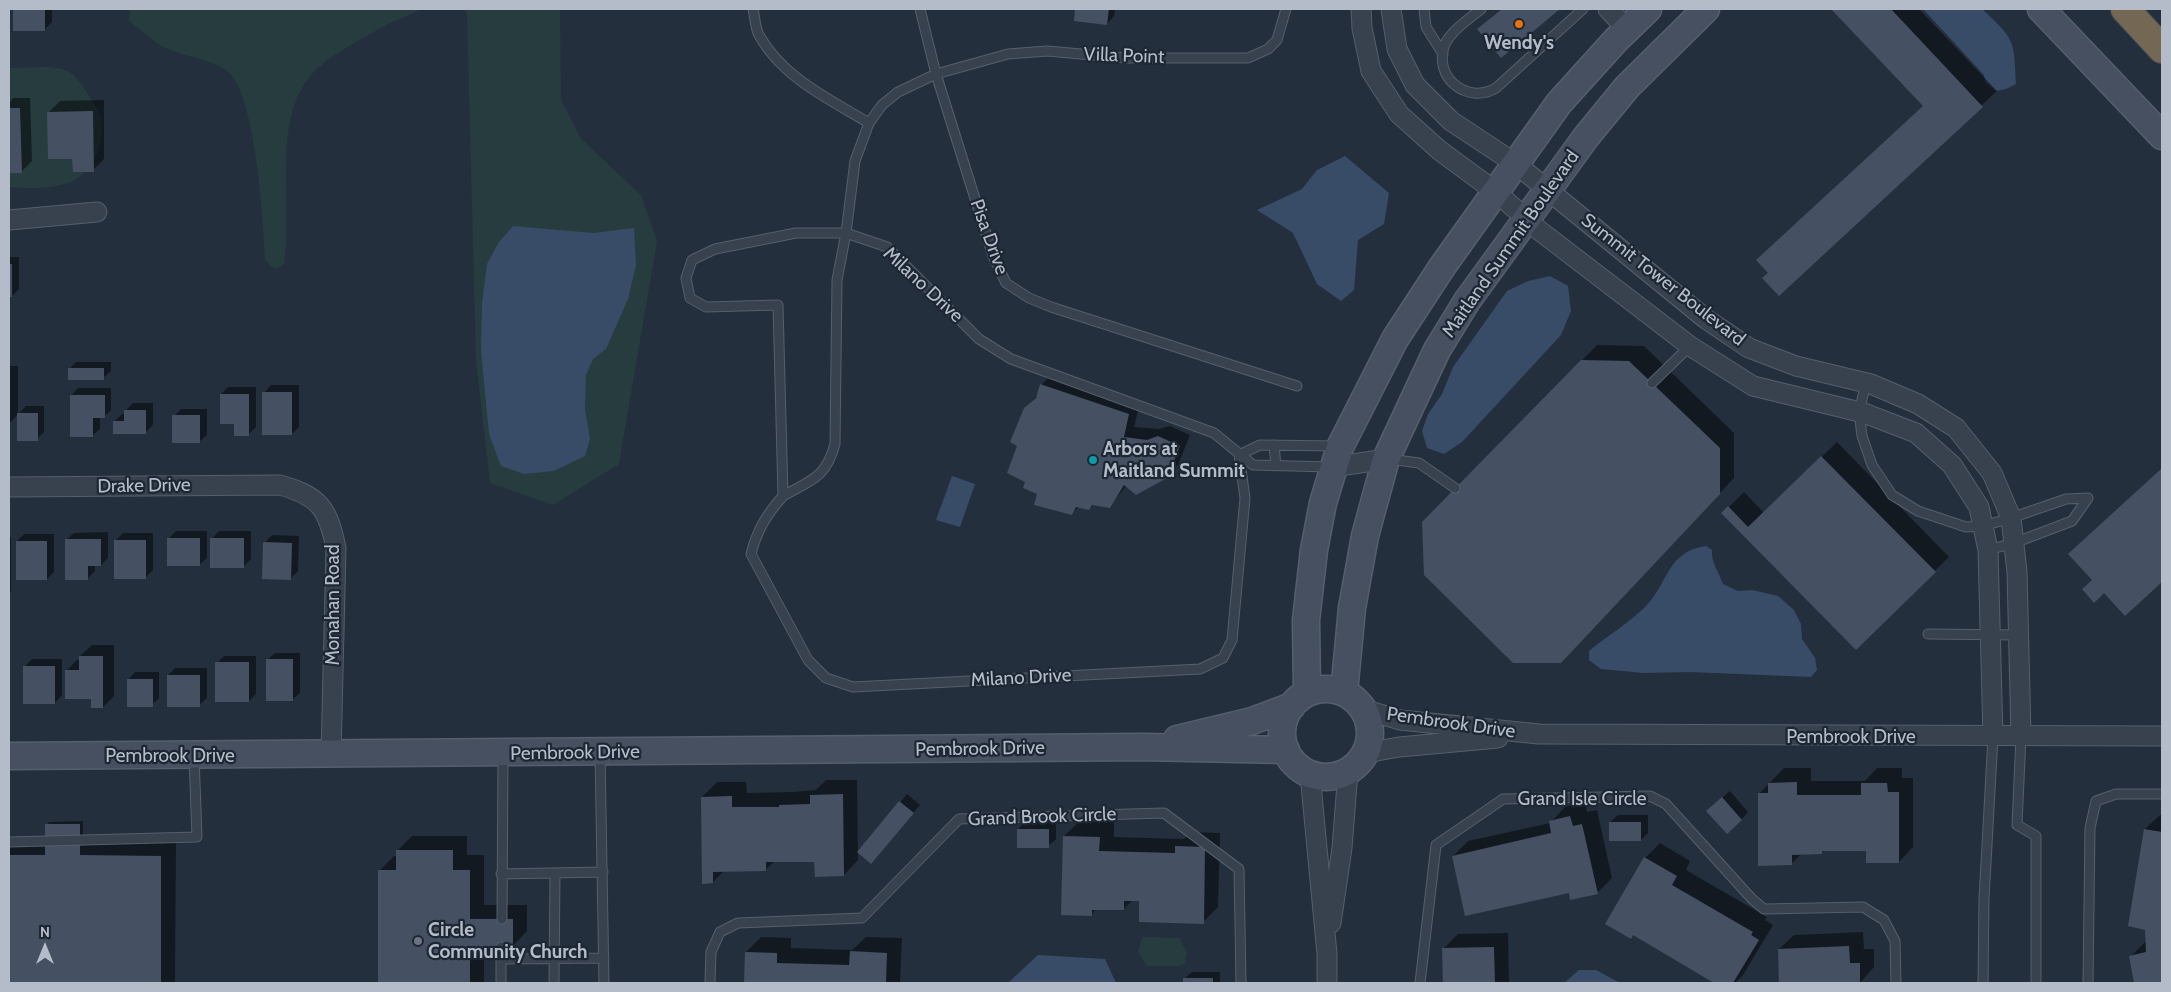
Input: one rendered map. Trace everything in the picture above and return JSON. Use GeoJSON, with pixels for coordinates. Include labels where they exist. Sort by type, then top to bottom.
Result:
{"type":"FeatureCollection","features":[{"type":"Feature","properties":{"kind":"highway"},"geometry":{"type":"LineString","coordinates":[[2125,9],[2162,49]]}},
{"type":"Feature","properties":{"kind":"street","name":"Summit Tower Boulevard"},"geometry":{"type":"LineString","coordinates":[[1361,9],[1362,28],[1371,71],[1399,114],[1439,150],[1496,192],[1526,220],[1690,346],[1753,386],[1859,412],[1916,433],[1952,464],[1979,507],[1988,550],[1993,737]]}},
{"type":"Feature","properties":{"kind":"street","name":"Summit Tower Boulevard"},"geometry":{"type":"LineString","coordinates":[[1391,9],[1397,49],[1415,85],[1451,121],[1516,164],[1548,188],[1706,318],[1749,348],[1796,366],[1866,383],[1918,404],[1956,428],[1992,474],[2011,518],[2017,572],[2021,736]]}},
{"type":"Feature","properties":{"kind":"street"},"geometry":{"type":"LineString","coordinates":[[1608,9],[1628,29]]}},
{"type":"Feature","properties":{"kind":"street"},"geometry":{"type":"LineString","coordinates":[[1357,762],[1325,777],[1310,774],[1294,763],[1286,750],[1282,736],[1284,721],[1299,700],[1314,550],[1337,457],[1394,339],[1442,267],[1559,103],[1648,9]]}},
{"type":"Feature","properties":{"kind":"street","name":"Maitland Summit Boulevard"},"geometry":{"type":"LineString","coordinates":[[1354,701],[1352,608],[1365,536],[1386,459],[1437,350],[1466,301],[1548,188],[1627,87],[1706,9]]}},
{"type":"Feature","properties":{"kind":"street"},"geometry":{"type":"LineString","coordinates":[[2041,9],[2162,136]]}},
{"type":"Feature","properties":{"kind":"street"},"geometry":{"type":"LineString","coordinates":[[9,220],[97,212]]}},
{"type":"Feature","properties":{"kind":"street","name":"Milano Drive"},"geometry":{"type":"LineString","coordinates":[[1337,457],[1386,459]]}},
{"type":"Feature","properties":{"kind":"street","name":"Drake Drive"},"geometry":{"type":"LineString","coordinates":[[9,487],[280,485]]}},
{"type":"Feature","properties":{"kind":"street","name":"Monahan Road"},"geometry":{"type":"LineString","coordinates":[[280,485],[302,491],[320,505],[331,525],[336,548],[331,755]]}},
{"type":"Feature","properties":{"kind":"street"},"geometry":{"type":"LineString","coordinates":[[1299,700],[1329,689],[1354,701],[1370,723],[1370,738],[1357,762],[1342,848],[1327,954]]}},
{"type":"Feature","properties":{"kind":"street","name":"Pembrook Drive"},"geometry":{"type":"LineString","coordinates":[[1142,747],[1252,721],[1299,700]]}},
{"type":"Feature","properties":{"kind":"street","name":"Pembrook Drive"},"geometry":{"type":"LineString","coordinates":[[1354,701],[1400,720],[1539,734],[1993,737],[2162,736]]}},
{"type":"Feature","properties":{"kind":"street","name":"Pembrook Drive"},"geometry":{"type":"LineString","coordinates":[[1357,762],[1399,747],[1539,734]]}},
{"type":"Feature","properties":{"kind":"street","name":"Pembrook Drive"},"geometry":{"type":"LineString","coordinates":[[9,756],[331,755],[1142,747],[1286,750]]}},
{"type":"Feature","properties":{"kind":"street"},"geometry":{"type":"LineString","coordinates":[[1310,774],[1327,954],[1327,983]]}},
{"type":"Feature","properties":{"kind":"lane"},"geometry":{"type":"LineString","coordinates":[[753,9],[758,34],[780,65],[814,90],[869,123]]}},
{"type":"Feature","properties":{"kind":"lane","name":"Pisa Drive"},"geometry":{"type":"LineString","coordinates":[[920,9],[936,74],[993,256],[1006,283],[1029,298],[1051,307],[1298,386]]}},
{"type":"Feature","properties":{"kind":"lane","name":"Villa Point"},"geometry":{"type":"LineString","coordinates":[[936,74],[1008,54],[1047,52],[1126,58],[1248,58],[1268,49],[1277,40],[1286,9]]}},
{"type":"Feature","properties":{"kind":"lane"},"geometry":{"type":"LineString","coordinates":[[1424,9],[1426,27],[1443,54]]}},
{"type":"Feature","properties":{"kind":"lane"},"geometry":{"type":"LineString","coordinates":[[1481,9],[1451,35],[1443,54],[1443,66],[1457,88],[1468,93],[1478,94],[1496,88],[1583,9]]}},
{"type":"Feature","properties":{"kind":"lane","name":"Milano Drive"},"geometry":{"type":"LineString","coordinates":[[936,74],[898,92],[882,105],[869,123],[855,161],[846,233],[837,280],[835,444],[830,462],[819,476],[783,496],[767,514],[756,534],[751,554],[808,660],[826,678],[853,687],[1200,669],[1223,658],[1232,640],[1245,498],[1239,455]]}},
{"type":"Feature","properties":{"kind":"lane","name":"Milano Drive"},"geometry":{"type":"LineString","coordinates":[[783,496],[778,305],[706,307],[690,298],[686,278],[692,260],[715,249],[796,233],[846,233],[887,247],[979,339],[1011,359],[1214,433],[1252,465],[1276,466],[1337,457]]}},
{"type":"Feature","properties":{"kind":"lane"},"geometry":{"type":"LineString","coordinates":[[1652,383],[1690,346]]}},
{"type":"Feature","properties":{"kind":"lane"},"geometry":{"type":"LineString","coordinates":[[1866,383],[1859,412],[1862,436],[1872,465],[1892,495],[1918,511],[1962,527],[1983,526],[2066,499],[2088,498],[2072,521],[2014,543],[1988,550]]}},
{"type":"Feature","properties":{"kind":"lane","name":"Milano Drive"},"geometry":{"type":"LineString","coordinates":[[1239,455],[1260,445],[1274,445],[1337,457]]}},
{"type":"Feature","properties":{"kind":"lane"},"geometry":{"type":"LineString","coordinates":[[1274,445],[1276,466]]}},
{"type":"Feature","properties":{"kind":"lane"},"geometry":{"type":"LineString","coordinates":[[1386,459],[1419,463],[1455,488]]}},
{"type":"Feature","properties":{"kind":"lane"},"geometry":{"type":"LineString","coordinates":[[1928,634],[2019,635]]}},
{"type":"Feature","properties":{"kind":"lane"},"geometry":{"type":"LineString","coordinates":[[2021,736],[2017,825],[2036,836],[2036,983]]}},
{"type":"Feature","properties":{"kind":"lane"},"geometry":{"type":"LineString","coordinates":[[1983,983],[1984,899],[1993,737]]}},
{"type":"Feature","properties":{"kind":"lane"},"geometry":{"type":"LineString","coordinates":[[600,752],[604,983]]}},
{"type":"Feature","properties":{"kind":"lane"},"geometry":{"type":"LineString","coordinates":[[502,919],[503,753]]}},
{"type":"Feature","properties":{"kind":"lane"},"geometry":{"type":"LineString","coordinates":[[9,842],[197,837],[194,756]]}},
{"type":"Feature","properties":{"kind":"lane"},"geometry":{"type":"LineString","coordinates":[[2088,983],[2090,828],[2096,801],[2116,794],[2162,794]]}},
{"type":"Feature","properties":{"kind":"lane","name":"Grand Isle Circle"},"geometry":{"type":"LineString","coordinates":[[1420,983],[1436,844],[1503,799],[1650,796],[1666,804],[1752,899],[1764,909],[1863,907],[1884,920],[1895,940],[1896,983]]}},
{"type":"Feature","properties":{"kind":"lane","name":"Grand Brook Circle"},"geometry":{"type":"LineString","coordinates":[[710,983],[711,952],[720,932],[738,923],[862,918],[959,819],[1164,813],[1239,869],[1241,983]]}},
{"type":"Feature","properties":{"kind":"lane"},"geometry":{"type":"LineString","coordinates":[[501,874],[603,872]]}},
{"type":"Feature","properties":{"kind":"lane"},"geometry":{"type":"LineString","coordinates":[[554,983],[555,873]]}},
{"type":"Feature","properties":{"kind":"lane"},"geometry":{"type":"LineString","coordinates":[[501,947],[501,983]]}},
{"type":"Feature","properties":{"kind":"lane"},"geometry":{"type":"LineString","coordinates":[[501,959],[604,958]]}},
{"type":"Feature","properties":{"kind":"green space"},"geometry":{"type":"Polygon","coordinates":[[[130,9],[422,9],[390,23],[334,55],[319,67],[303,86],[293,108],[288,133],[284,264],[275,269],[265,260],[256,159],[251,129],[236,82],[226,70],[219,66],[173,51],[156,42],[129,21],[130,9]]]}},
{"type":"Feature","properties":{"kind":"green space"},"geometry":{"type":"Polygon","coordinates":[[[465,9],[560,9],[561,100],[581,139],[641,195],[657,241],[619,464],[553,505],[490,483],[476,361],[467,15],[465,9]]]}},
{"type":"Feature","properties":{"kind":"green space"},"geometry":{"type":"Polygon","coordinates":[[[47,67],[63,69],[72,74],[89,95],[101,119],[102,128],[99,146],[87,170],[73,181],[58,186],[41,188],[9,187],[9,68],[47,67]]]}},
{"type":"Feature","properties":{"kind":"green space"},"geometry":{"type":"Polygon","coordinates":[[[1142,937],[1179,938],[1187,952],[1185,964],[1179,966],[1147,966],[1138,952],[1142,937]]]}},
{"type":"Feature","properties":{"kind":"water"},"geometry":{"type":"Polygon","coordinates":[[[1923,9],[1982,9],[2001,27],[2011,41],[2016,84],[1996,91],[1985,82],[1984,75],[1923,9]]]}},
{"type":"Feature","properties":{"kind":"water"},"geometry":{"type":"Polygon","coordinates":[[[1345,156],[1389,193],[1384,224],[1358,240],[1354,290],[1341,301],[1317,284],[1293,233],[1257,210],[1302,189],[1317,170],[1345,156]]]}},
{"type":"Feature","properties":{"kind":"water"},"geometry":{"type":"Polygon","coordinates":[[[513,226],[593,233],[634,228],[636,265],[628,299],[606,349],[593,359],[586,375],[585,409],[590,439],[585,456],[554,471],[524,474],[501,466],[489,434],[481,351],[482,303],[487,264],[499,242],[513,226]]]}},
{"type":"Feature","properties":{"kind":"water"},"geometry":{"type":"Polygon","coordinates":[[[1550,276],[1568,286],[1571,311],[1561,335],[1462,442],[1444,454],[1427,448],[1422,431],[1428,414],[1442,394],[1453,367],[1507,291],[1528,281],[1550,276]]]}},
{"type":"Feature","properties":{"kind":"water"},"geometry":{"type":"Polygon","coordinates":[[[952,476],[975,484],[960,527],[936,520],[952,476]]]}},
{"type":"Feature","properties":{"kind":"water"},"geometry":{"type":"Polygon","coordinates":[[[1706,546],[1712,550],[1714,563],[1723,584],[1738,591],[1752,590],[1778,596],[1794,610],[1801,624],[1802,639],[1815,658],[1817,670],[1811,677],[1690,672],[1644,673],[1601,669],[1589,660],[1589,651],[1632,619],[1653,598],[1675,562],[1693,549],[1706,546]]]}},
{"type":"Feature","properties":{"kind":"water"},"geometry":{"type":"Polygon","coordinates":[[[1038,955],[1105,959],[1116,983],[1008,983],[1038,955]]]}},
{"type":"Feature","properties":{"kind":"water"},"geometry":{"type":"Polygon","coordinates":[[[1579,970],[1596,970],[1620,983],[1564,983],[1579,970]]]}},
{"type":"Feature","properties":{"kind":"building"},"geometry":{"type":"Polygon","coordinates":[[[13,9],[45,9],[45,31],[13,31],[13,9]]]}},
{"type":"Feature","properties":{"kind":"building"},"geometry":{"type":"Polygon","coordinates":[[[1075,9],[1109,9],[1107,25],[1074,21],[1075,9]]]}},
{"type":"Feature","properties":{"kind":"building"},"geometry":{"type":"Polygon","coordinates":[[[1502,9],[1560,9],[1501,58],[1477,29],[1502,9]]]}},
{"type":"Feature","properties":{"kind":"building"},"geometry":{"type":"Polygon","coordinates":[[[1831,9],[1891,9],[1983,107],[1779,296],[1762,278],[1768,273],[1756,260],[1923,106],[1831,9]]]}},
{"type":"Feature","properties":{"kind":"building"},"geometry":{"type":"Polygon","coordinates":[[[9,108],[20,108],[22,173],[9,173],[9,108]]]}},
{"type":"Feature","properties":{"kind":"building"},"geometry":{"type":"Polygon","coordinates":[[[93,111],[94,172],[73,172],[72,159],[48,159],[47,112],[93,111]]]}},
{"type":"Feature","properties":{"kind":"building"},"geometry":{"type":"Polygon","coordinates":[[[9,264],[12,264],[12,297],[9,297],[9,264]]]}},
{"type":"Feature","properties":{"kind":"building"},"geometry":{"type":"Polygon","coordinates":[[[1581,360],[1629,361],[1720,448],[1720,494],[1561,663],[1513,663],[1424,575],[1422,522],[1581,360]]]}},
{"type":"Feature","properties":{"kind":"building"},"geometry":{"type":"Polygon","coordinates":[[[68,368],[104,368],[104,380],[68,380],[68,368]]]}},
{"type":"Feature","properties":{"kind":"building","name":"Arbors at Maitland Summit"},"geometry":{"type":"Polygon","coordinates":[[[1040,384],[1129,414],[1124,437],[1147,440],[1158,436],[1180,446],[1167,478],[1136,495],[1124,485],[1110,508],[1092,505],[1089,510],[1076,507],[1072,515],[1034,505],[1037,494],[1023,488],[1025,482],[1007,473],[1017,446],[1010,442],[1024,408],[1036,398],[1040,384]]]}},
{"type":"Feature","properties":{"kind":"building"},"geometry":{"type":"Polygon","coordinates":[[[262,392],[292,392],[292,435],[262,435],[262,392]]]}},
{"type":"Feature","properties":{"kind":"building"},"geometry":{"type":"Polygon","coordinates":[[[220,394],[249,394],[249,436],[234,436],[234,424],[220,424],[220,394]]]}},
{"type":"Feature","properties":{"kind":"building"},"geometry":{"type":"Polygon","coordinates":[[[70,395],[105,395],[105,418],[93,418],[93,437],[70,437],[70,395]]]}},
{"type":"Feature","properties":{"kind":"building"},"geometry":{"type":"Polygon","coordinates":[[[124,410],[146,410],[146,434],[113,434],[113,421],[124,421],[124,410]]]}},
{"type":"Feature","properties":{"kind":"building"},"geometry":{"type":"Polygon","coordinates":[[[17,413],[38,413],[38,441],[17,441],[17,413]]]}},
{"type":"Feature","properties":{"kind":"building"},"geometry":{"type":"Polygon","coordinates":[[[172,415],[200,415],[200,443],[172,443],[172,415]]]}},
{"type":"Feature","properties":{"kind":"building"},"geometry":{"type":"Polygon","coordinates":[[[1821,456],[1936,572],[1856,650],[1721,513],[1728,506],[1748,527],[1821,456]]]}},
{"type":"Feature","properties":{"kind":"building"},"geometry":{"type":"Polygon","coordinates":[[[2162,468],[2162,582],[2125,616],[2104,593],[2094,603],[2082,589],[2092,580],[2068,554],[2162,468]]]}},
{"type":"Feature","properties":{"kind":"building"},"geometry":{"type":"Polygon","coordinates":[[[167,538],[200,538],[200,566],[167,566],[167,538]]]}},
{"type":"Feature","properties":{"kind":"building"},"geometry":{"type":"Polygon","coordinates":[[[210,538],[244,538],[244,568],[210,568],[210,538]]]}},
{"type":"Feature","properties":{"kind":"building"},"geometry":{"type":"Polygon","coordinates":[[[65,539],[101,539],[101,566],[88,566],[88,580],[65,580],[65,539]]]}},
{"type":"Feature","properties":{"kind":"building"},"geometry":{"type":"Polygon","coordinates":[[[114,540],[146,540],[146,579],[114,579],[114,540]]]}},
{"type":"Feature","properties":{"kind":"building"},"geometry":{"type":"Polygon","coordinates":[[[16,541],[47,541],[47,580],[16,580],[16,541]]]}},
{"type":"Feature","properties":{"kind":"building"},"geometry":{"type":"Polygon","coordinates":[[[263,542],[292,543],[291,580],[262,579],[263,542]]]}},
{"type":"Feature","properties":{"kind":"building"},"geometry":{"type":"Polygon","coordinates":[[[79,656],[103,656],[103,708],[91,708],[91,699],[65,699],[65,670],[79,670],[79,656]]]}},
{"type":"Feature","properties":{"kind":"building"},"geometry":{"type":"Polygon","coordinates":[[[266,659],[293,659],[293,701],[266,701],[266,659]]]}},
{"type":"Feature","properties":{"kind":"building"},"geometry":{"type":"Polygon","coordinates":[[[215,662],[249,662],[249,702],[215,702],[215,662]]]}},
{"type":"Feature","properties":{"kind":"building"},"geometry":{"type":"Polygon","coordinates":[[[23,666],[55,666],[55,704],[23,704],[23,666]]]}},
{"type":"Feature","properties":{"kind":"building"},"geometry":{"type":"Polygon","coordinates":[[[167,675],[200,675],[200,707],[167,707],[167,675]]]}},
{"type":"Feature","properties":{"kind":"building"},"geometry":{"type":"Polygon","coordinates":[[[127,679],[153,679],[153,707],[127,707],[127,679]]]}},
{"type":"Feature","properties":{"kind":"building"},"geometry":{"type":"Polygon","coordinates":[[[1797,782],[1797,795],[1861,795],[1861,783],[1887,783],[1888,792],[1899,792],[1899,863],[1866,863],[1866,851],[1822,851],[1822,854],[1792,855],[1792,865],[1758,866],[1758,793],[1768,793],[1768,783],[1797,782]]]}},
{"type":"Feature","properties":{"kind":"building"},"geometry":{"type":"Polygon","coordinates":[[[843,794],[844,876],[815,877],[814,862],[766,862],[766,871],[713,872],[713,883],[702,884],[701,797],[732,796],[732,807],[779,807],[779,805],[810,804],[810,795],[843,794]]]}},
{"type":"Feature","properties":{"kind":"building"},"geometry":{"type":"Polygon","coordinates":[[[1722,797],[1742,820],[1727,834],[1706,811],[1722,797]]]}},
{"type":"Feature","properties":{"kind":"building"},"geometry":{"type":"Polygon","coordinates":[[[899,801],[914,813],[871,864],[857,852],[899,801]]]}},
{"type":"Feature","properties":{"kind":"building"},"geometry":{"type":"Polygon","coordinates":[[[1570,816],[1573,826],[1582,824],[1598,894],[1570,900],[1569,893],[1465,916],[1452,856],[1551,833],[1549,821],[1570,816]]]}},
{"type":"Feature","properties":{"kind":"building"},"geometry":{"type":"Polygon","coordinates":[[[1609,822],[1641,822],[1641,841],[1609,841],[1609,822]]]}},
{"type":"Feature","properties":{"kind":"building"},"geometry":{"type":"Polygon","coordinates":[[[45,824],[80,824],[80,855],[161,856],[161,983],[9,983],[9,855],[45,855],[45,824]]]}},
{"type":"Feature","properties":{"kind":"building"},"geometry":{"type":"Polygon","coordinates":[[[1017,829],[1049,829],[1049,848],[1017,848],[1017,829]]]}},
{"type":"Feature","properties":{"kind":"building"},"geometry":{"type":"Polygon","coordinates":[[[2144,829],[2162,832],[2162,983],[2134,983],[2129,956],[2146,952],[2145,930],[2128,926],[2144,829]]]}},
{"type":"Feature","properties":{"kind":"building"},"geometry":{"type":"Polygon","coordinates":[[[1063,836],[1100,837],[1099,851],[1175,853],[1175,846],[1205,847],[1204,924],[1139,922],[1139,901],[1124,901],[1124,910],[1092,910],[1092,916],[1061,915],[1063,836]]]}},
{"type":"Feature","properties":{"kind":"building"},"geometry":{"type":"Polygon","coordinates":[[[396,850],[453,850],[453,870],[470,870],[470,919],[513,919],[513,947],[470,947],[470,983],[378,983],[378,870],[396,870],[396,850]]]}},
{"type":"Feature","properties":{"kind":"building"},"geometry":{"type":"Polygon","coordinates":[[[1644,857],[1677,876],[1672,885],[1753,932],[1751,935],[1759,940],[1733,983],[1714,983],[1633,935],[1631,939],[1605,924],[1644,857]]]}},
{"type":"Feature","properties":{"kind":"building"},"geometry":{"type":"Polygon","coordinates":[[[1849,946],[1850,963],[1860,963],[1860,983],[1779,983],[1778,949],[1849,946]]]}},
{"type":"Feature","properties":{"kind":"building"},"geometry":{"type":"Polygon","coordinates":[[[1494,947],[1495,983],[1443,983],[1442,948],[1494,947]]]}},
{"type":"Feature","properties":{"kind":"building"},"geometry":{"type":"Polygon","coordinates":[[[850,951],[887,953],[886,983],[744,983],[745,952],[777,953],[777,963],[849,965],[850,951]]]}},
{"type":"Feature","properties":{"kind":"building"},"geometry":{"type":"Polygon","coordinates":[[[1183,978],[1213,978],[1213,983],[1183,983],[1183,978]]]}},
{"type":"Feature","properties":{"kind":"place","name":"Wendy's"},"geometry":{"type":"Point","coordinates":[1519,24]}},
{"type":"Feature","properties":{"kind":"place","name":"Arbors at Maitland Summit"},"geometry":{"type":"Point","coordinates":[1093,460]}},
{"type":"Feature","properties":{"kind":"place","name":"Circle Community Church"},"geometry":{"type":"Point","coordinates":[418,941]}}]}
